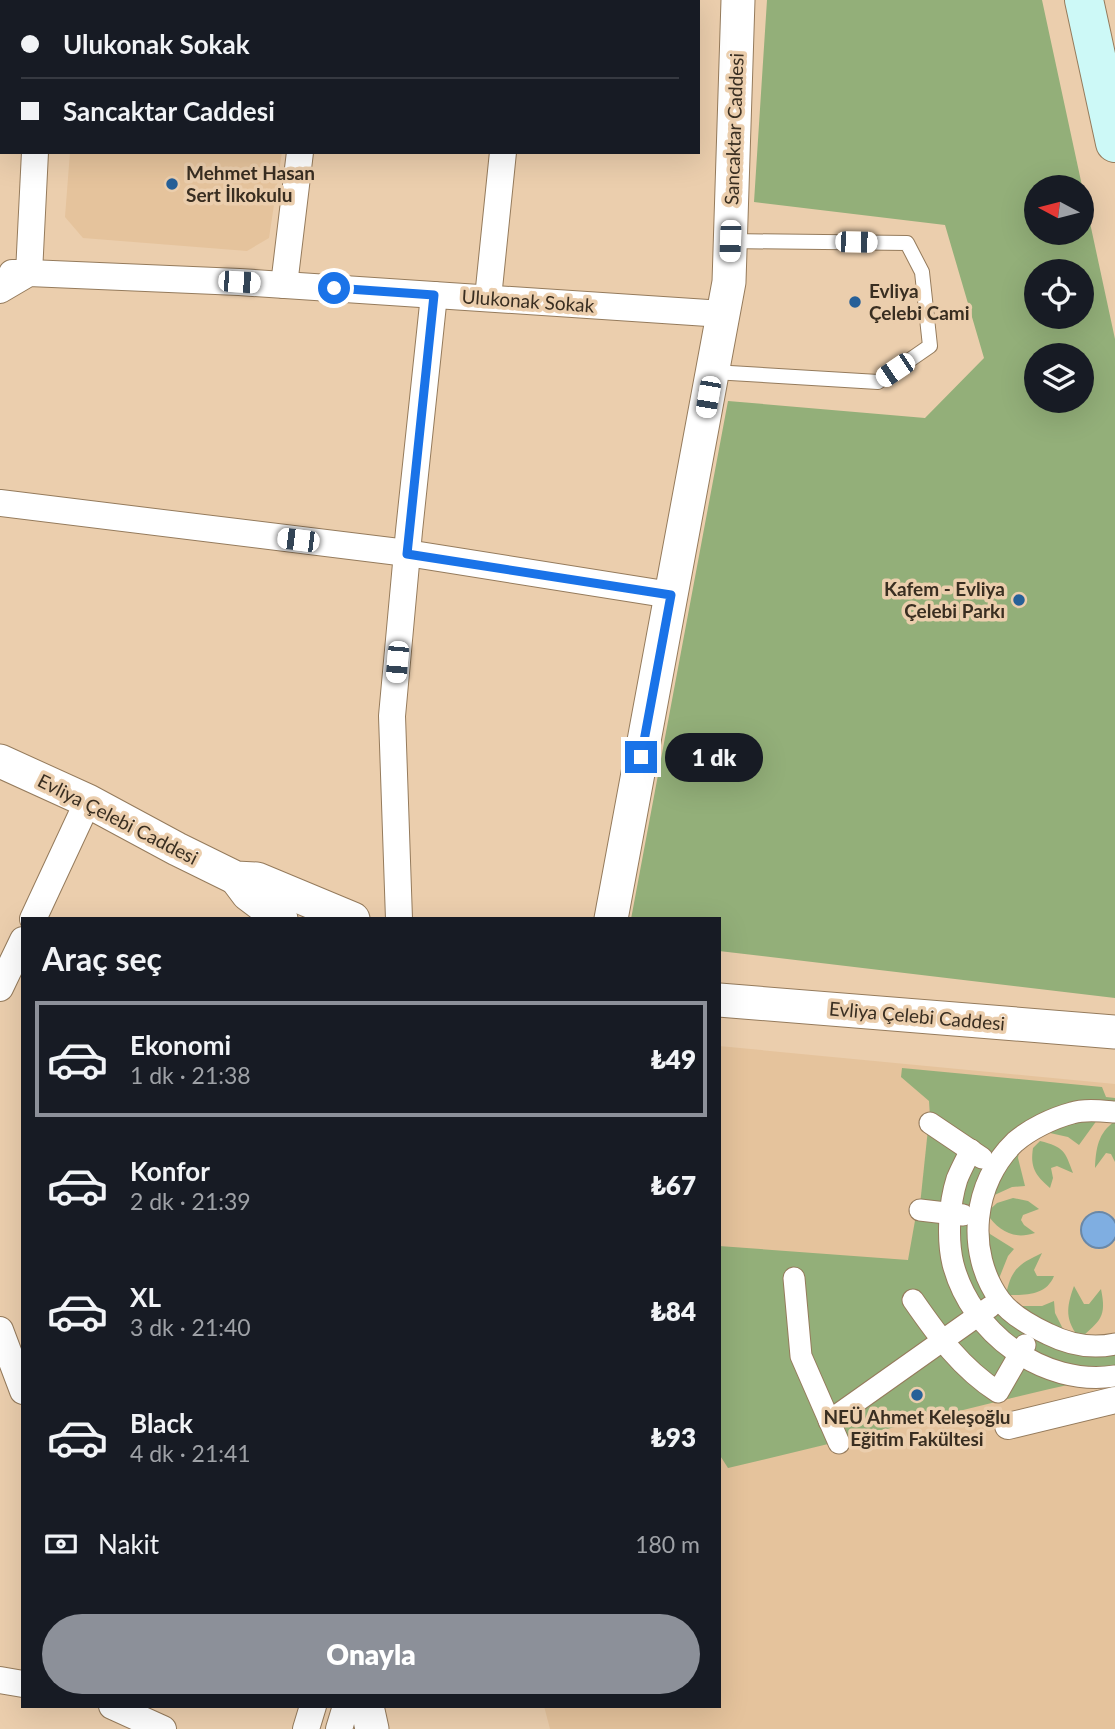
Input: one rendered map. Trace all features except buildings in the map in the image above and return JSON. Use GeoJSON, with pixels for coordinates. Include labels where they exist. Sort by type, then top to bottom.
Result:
{"type":"FeatureCollection","features":[{"type":"Feature","properties":{"kind":"main road"},"geometry":{"type":"LineString","coordinates":[[1084,0],[1115,143]]}},
{"type":"Feature","properties":{"kind":"street","name":"Sancaktar Caddesi"},"geometry":{"type":"LineString","coordinates":[[611,917],[729,282],[738,0]]}},
{"type":"Feature","properties":{"kind":"street"},"geometry":{"type":"LineString","coordinates":[[29,273],[35,154]]}},
{"type":"Feature","properties":{"kind":"street"},"geometry":{"type":"LineString","coordinates":[[284,285],[300,154]]}},
{"type":"Feature","properties":{"kind":"street"},"geometry":{"type":"LineString","coordinates":[[488,298],[503,154]]}},
{"type":"Feature","properties":{"kind":"street","name":"Ulukonak Sokak"},"geometry":{"type":"LineString","coordinates":[[1,284],[29,273],[284,285],[723,314]]}},
{"type":"Feature","properties":{"kind":"street"},"geometry":{"type":"LineString","coordinates":[[400,917],[392,716],[434,295]]}},
{"type":"Feature","properties":{"kind":"street"},"geometry":{"type":"LineString","coordinates":[[0,503],[407,554],[671,595]]}},
{"type":"Feature","properties":{"kind":"street","name":"Evliya Çelebi Caddesi"},"geometry":{"type":"LineString","coordinates":[[0,761],[88,801],[236,878],[257,879],[348,917]]}},
{"type":"Feature","properties":{"kind":"street"},"geometry":{"type":"LineString","coordinates":[[34,917],[88,801]]}},
{"type":"Feature","properties":{"kind":"street","name":"Evliya Çelebi Caddesi"},"geometry":{"type":"LineString","coordinates":[[236,878],[248,894],[278,917]]}},
{"type":"Feature","properties":{"kind":"street"},"geometry":{"type":"LineString","coordinates":[[0,988],[21,944]]}},
{"type":"Feature","properties":{"kind":"street","name":"Evliya Çelebi Caddesi"},"geometry":{"type":"LineString","coordinates":[[721,1000],[1115,1032]]}},
{"type":"Feature","properties":{"kind":"street"},"geometry":{"type":"LineString","coordinates":[[1115,1112],[1074,1112],[1039,1126],[1016,1142],[996,1167],[984,1192],[977,1217],[984,1270],[1000,1300],[1013,1313],[1035,1328],[1064,1342],[1103,1347],[1115,1344]]}},
{"type":"Feature","properties":{"kind":"street"},"geometry":{"type":"LineString","coordinates":[[930,1123],[996,1167]]}},
{"type":"Feature","properties":{"kind":"street"},"geometry":{"type":"LineString","coordinates":[[971,1150],[957,1180],[951,1213],[953,1263],[962,1290],[988,1328],[1019,1355],[1060,1373],[1086,1377],[1115,1376]]}},
{"type":"Feature","properties":{"kind":"street"},"geometry":{"type":"LineString","coordinates":[[920,1210],[977,1217]]}},
{"type":"Feature","properties":{"kind":"street"},"geometry":{"type":"LineString","coordinates":[[794,1278],[801,1356],[839,1443]]}},
{"type":"Feature","properties":{"kind":"street"},"geometry":{"type":"LineString","coordinates":[[913,1300],[942,1341],[977,1378],[998,1392],[1035,1328]]}},
{"type":"Feature","properties":{"kind":"street"},"geometry":{"type":"LineString","coordinates":[[829,1421],[1000,1300]]}},
{"type":"Feature","properties":{"kind":"street"},"geometry":{"type":"LineString","coordinates":[[0,1330],[21,1386]]}},
{"type":"Feature","properties":{"kind":"street"},"geometry":{"type":"LineString","coordinates":[[1008,1426],[1115,1400]]}},
{"type":"Feature","properties":{"kind":"street"},"geometry":{"type":"LineString","coordinates":[[0,1680],[21,1684]]}},
{"type":"Feature","properties":{"kind":"street"},"geometry":{"type":"LineString","coordinates":[[120,1708],[163,1729]]}},
{"type":"Feature","properties":{"kind":"street"},"geometry":{"type":"LineString","coordinates":[[306,1729],[312,1708]]}},
{"type":"Feature","properties":{"kind":"street"},"geometry":{"type":"LineString","coordinates":[[339,1729],[345,1708]]}},
{"type":"Feature","properties":{"kind":"street"},"geometry":{"type":"LineString","coordinates":[[367,1708],[372,1729]]}},
{"type":"Feature","properties":{"kind":"lane"},"geometry":{"type":"LineString","coordinates":[[713,372],[878,382],[930,346],[922,272],[907,243],[730,241]]}},
{"type":"Feature","properties":{"kind":"shaded area","name":"Mehmet Hasan Sert İlkokulu"},"geometry":{"type":"Polygon","coordinates":[[[70,154],[282,154],[269,238],[247,251],[83,238],[65,217],[70,154]]]}},
{"type":"Feature","properties":{"kind":"shaded area","name":"NEÜ Ahmet Keleşoğlu Eğitim Fakültesi"},"geometry":{"type":"Polygon","coordinates":[[[721,1046],[1115,1084],[1115,1729],[550,1729],[545,1708],[721,1708],[721,1046]]]}},
{"type":"Feature","properties":{"kind":"green space"},"geometry":{"type":"Polygon","coordinates":[[[767,0],[1042,0],[1080,175],[1024,175],[1024,245],[1094,245],[1094,241],[1115,339],[1115,998],[721,951],[721,917],[631,917],[728,401],[925,418],[984,358],[945,225],[754,202],[767,0]]]}},
{"type":"Feature","properties":{"kind":"green space"},"geometry":{"type":"Polygon","coordinates":[[[902,1068],[1102,1087],[1106,1097],[1115,1098],[1115,1107],[1072,1107],[996,1159],[930,1117],[929,1101],[901,1077],[902,1068]]]}},
{"type":"Feature","properties":{"kind":"green space"},"geometry":{"type":"Polygon","coordinates":[[[1100,1116],[1079,1145],[1068,1137],[1050,1133],[1055,1128],[1100,1116]]]}},
{"type":"Feature","properties":{"kind":"green space"},"geometry":{"type":"Polygon","coordinates":[[[1115,1121],[1115,1162],[1111,1154],[1106,1153],[1095,1168],[1099,1142],[1115,1121]]]}},
{"type":"Feature","properties":{"kind":"green space"},"geometry":{"type":"Polygon","coordinates":[[[928,1129],[964,1153],[945,1208],[920,1205],[928,1129]]]}},
{"type":"Feature","properties":{"kind":"green space"},"geometry":{"type":"Polygon","coordinates":[[[1040,1141],[1054,1145],[1062,1151],[1073,1173],[1057,1166],[1051,1168],[1053,1178],[1050,1188],[1037,1175],[1033,1166],[1033,1148],[1040,1141]]]}},
{"type":"Feature","properties":{"kind":"green space"},"geometry":{"type":"Polygon","coordinates":[[[1020,1146],[1018,1158],[1025,1186],[1012,1187],[988,1198],[1020,1146]]]}},
{"type":"Feature","properties":{"kind":"green space"},"geometry":{"type":"Polygon","coordinates":[[[972,1159],[989,1171],[974,1212],[956,1208],[972,1159]]]}},
{"type":"Feature","properties":{"kind":"green space"},"geometry":{"type":"Polygon","coordinates":[[[1013,1198],[1028,1201],[1039,1209],[1023,1215],[1021,1220],[1035,1233],[1020,1235],[1007,1232],[996,1225],[986,1213],[997,1203],[1013,1198]]]}},
{"type":"Feature","properties":{"kind":"green space"},"geometry":{"type":"Polygon","coordinates":[[[916,1215],[945,1218],[972,1314],[942,1349],[999,1400],[1022,1362],[1081,1382],[728,1468],[721,1457],[721,1246],[908,1260],[916,1215]]]}},
{"type":"Feature","properties":{"kind":"green space"},"geometry":{"type":"Polygon","coordinates":[[[955,1220],[973,1223],[994,1297],[979,1310],[966,1286],[955,1220]]]}},
{"type":"Feature","properties":{"kind":"green space"},"geometry":{"type":"Polygon","coordinates":[[[983,1224],[990,1234],[1014,1249],[1008,1256],[998,1281],[983,1224]]]}},
{"type":"Feature","properties":{"kind":"green space"},"geometry":{"type":"Polygon","coordinates":[[[1042,1253],[1034,1270],[1037,1276],[1054,1276],[1050,1283],[1034,1293],[1006,1295],[1010,1279],[1017,1268],[1042,1253]]]}},
{"type":"Feature","properties":{"kind":"green space"},"geometry":{"type":"Polygon","coordinates":[[[1074,1286],[1084,1304],[1089,1304],[1101,1289],[1103,1299],[1100,1318],[1080,1339],[1068,1314],[1074,1286]]]}},
{"type":"Feature","properties":{"kind":"green space"},"geometry":{"type":"Polygon","coordinates":[[[1054,1301],[1055,1313],[1066,1335],[1016,1306],[1042,1306],[1054,1301]]]}},
{"type":"Feature","properties":{"kind":"green space"},"geometry":{"type":"Polygon","coordinates":[[[1000,1306],[1029,1331],[1017,1348],[984,1317],[1000,1306]]]}},
{"type":"Feature","properties":{"kind":"green space"},"geometry":{"type":"Polygon","coordinates":[[[977,1324],[1012,1357],[994,1384],[952,1342],[977,1324]]]}},
{"type":"Feature","properties":{"kind":"green space"},"geometry":{"type":"Polygon","coordinates":[[[1038,1336],[1115,1349],[1115,1371],[1105,1373],[1027,1355],[1038,1336]]]}},
{"type":"Feature","properties":{"kind":"water"},"geometry":{"type":"Polygon","coordinates":[[[1092,1214],[1106,1214],[1115,1223],[1115,1237],[1106,1246],[1092,1246],[1083,1237],[1083,1223],[1092,1214]]]}},
{"type":"Feature","properties":{"kind":"place","name":"Mehmet Hasan Sert İlkokulu"},"geometry":{"type":"Point","coordinates":[172,184]}},
{"type":"Feature","properties":{"kind":"place","name":"Evliya Çelebi Cami"},"geometry":{"type":"Point","coordinates":[855,302]}},
{"type":"Feature","properties":{"kind":"place","name":"Kafem - Evliya Çelebi Parkı"},"geometry":{"type":"Point","coordinates":[1019,600]}},
{"type":"Feature","properties":{"kind":"place","name":"NEÜ Ahmet Keleşoğlu Eğitim Fakültesi"},"geometry":{"type":"Point","coordinates":[917,1395]}},
{"type":"Feature","properties":{"kind":"route"},"geometry":{"type":"LineString","coordinates":[[334,288],[434,295],[407,554],[671,595],[641,757]]}}]}
